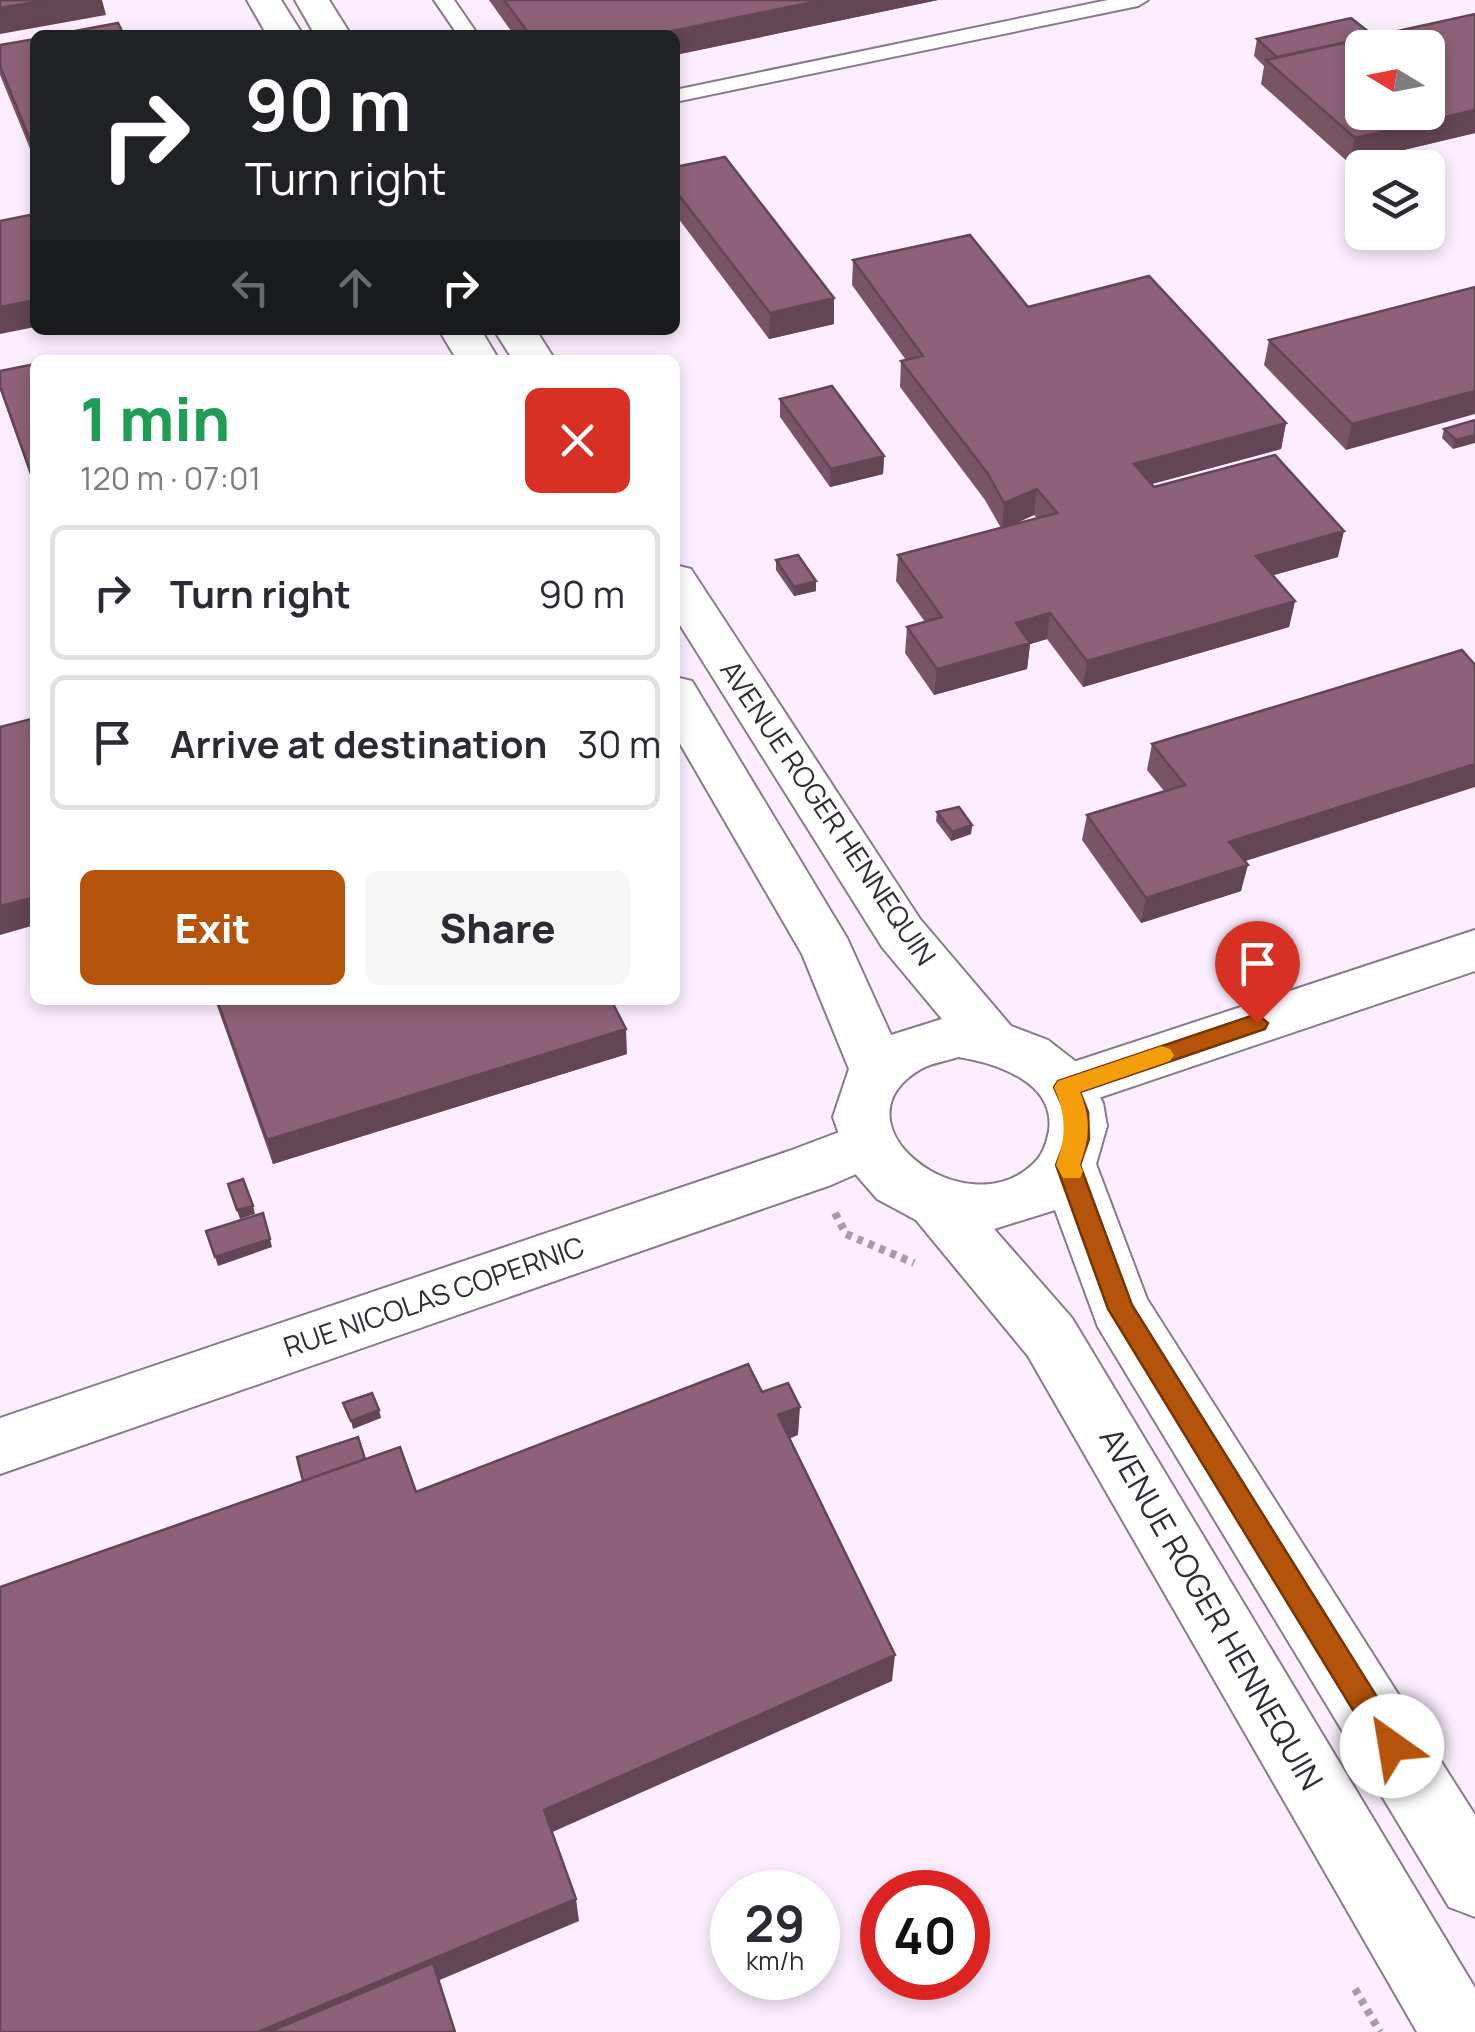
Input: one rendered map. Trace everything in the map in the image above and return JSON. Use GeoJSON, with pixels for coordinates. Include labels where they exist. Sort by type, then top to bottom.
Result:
{"type":"FeatureCollection","features":[{"type":"Feature","properties":{"kind":"street"},"geometry":{"type":"LineString","coordinates":[[264,0],[282,30]]}},
{"type":"Feature","properties":{"kind":"street"},"geometry":{"type":"LineString","coordinates":[[312,0],[330,30]]}},
{"type":"Feature","properties":{"kind":"street","name":"AVENUE ROGER HENNEQUIN"},"geometry":{"type":"LineString","coordinates":[[680,588],[902,933],[990,1038]]}},
{"type":"Feature","properties":{"kind":"street"},"geometry":{"type":"LineString","coordinates":[[680,701],[828,952],[878,1070],[865,1093],[860,1119],[866,1145]]}},
{"type":"Feature","properties":{"kind":"street"},"geometry":{"type":"LineString","coordinates":[[1475,950],[1066,1087],[1076,1112],[1078,1139],[1068,1165],[1120,1309],[1475,1881]]}},
{"type":"Feature","properties":{"kind":"street","name":"AVENUE ROGER HENNEQUIN"},"geometry":{"type":"LineString","coordinates":[[878,1070],[900,1052],[927,1040],[958,1036],[990,1038],[1034,1057],[1066,1087]]}},
{"type":"Feature","properties":{"kind":"street","name":"AVENUE ROGER HENNEQUIN"},"geometry":{"type":"LineString","coordinates":[[866,1145],[882,1170],[906,1190],[937,1204],[976,1209],[1014,1204],[1046,1188],[1068,1165]]}},
{"type":"Feature","properties":{"kind":"street","name":"RUE NICOLAS COPERNIC"},"geometry":{"type":"LineString","coordinates":[[0,1446],[810,1168],[866,1145]]}},
{"type":"Feature","properties":{"kind":"street","name":"AVENUE ROGER HENNEQUIN"},"geometry":{"type":"LineString","coordinates":[[937,1204],[1050,1336],[1460,2032]]}},
{"type":"Feature","properties":{"kind":"lane"},"geometry":{"type":"LineString","coordinates":[[444,0],[465,30]]}},
{"type":"Feature","properties":{"kind":"lane"},"geometry":{"type":"LineString","coordinates":[[680,95],[1138,0]]}},
{"type":"Feature","properties":{"kind":"path"},"geometry":{"type":"LineString","coordinates":[[810,1168],[846,1234],[916,1264]]}},
{"type":"Feature","properties":{"kind":"path"},"geometry":{"type":"LineString","coordinates":[[1350,1981],[1380,2032]]}},
{"type":"Feature","properties":{"kind":"building"},"geometry":{"type":"Polygon","coordinates":[[[0,0],[47,0],[0,8],[0,0]]]}},
{"type":"Feature","properties":{"kind":"building"},"geometry":{"type":"Polygon","coordinates":[[[504,0],[823,0],[677,30],[526,30],[504,0]]]}},
{"type":"Feature","properties":{"kind":"building"},"geometry":{"type":"Polygon","coordinates":[[[1475,14],[1475,110],[1445,117],[1445,30],[1402,30],[1475,14]]]}},
{"type":"Feature","properties":{"kind":"building"},"geometry":{"type":"Polygon","coordinates":[[[1351,18],[1366,30],[1345,30],[1345,42],[1277,57],[1257,39],[1351,18]]]}},
{"type":"Feature","properties":{"kind":"building"},"geometry":{"type":"Polygon","coordinates":[[[118,23],[122,30],[81,30],[118,23]]]}},
{"type":"Feature","properties":{"kind":"building"},"geometry":{"type":"Polygon","coordinates":[[[30,40],[30,140],[0,66],[0,45],[30,40]]]}},
{"type":"Feature","properties":{"kind":"building"},"geometry":{"type":"Polygon","coordinates":[[[1345,43],[1345,129],[1266,60],[1345,43]]]}},
{"type":"Feature","properties":{"kind":"building"},"geometry":{"type":"Polygon","coordinates":[[[1346,130],[1389,130],[1355,138],[1346,130]]]}},
{"type":"Feature","properties":{"kind":"building"},"geometry":{"type":"Polygon","coordinates":[[[725,157],[834,298],[770,313],[680,196],[680,166],[725,157]]]}},
{"type":"Feature","properties":{"kind":"building"},"geometry":{"type":"Polygon","coordinates":[[[30,215],[30,301],[0,307],[0,221],[30,215]]]}},
{"type":"Feature","properties":{"kind":"building"},"geometry":{"type":"Polygon","coordinates":[[[970,235],[1028,307],[1149,276],[1286,423],[1134,464],[1154,487],[1275,455],[1344,531],[1256,556],[1295,601],[1087,661],[1050,613],[1016,623],[1030,643],[937,669],[907,627],[942,617],[898,555],[1057,513],[1037,489],[1004,503],[988,474],[901,361],[923,356],[853,260],[970,235]]]}},
{"type":"Feature","properties":{"kind":"building"},"geometry":{"type":"Polygon","coordinates":[[[1475,287],[1475,391],[1352,424],[1269,340],[1475,287]]]}},
{"type":"Feature","properties":{"kind":"building"},"geometry":{"type":"Polygon","coordinates":[[[30,365],[30,471],[0,386],[0,371],[30,365]]]}},
{"type":"Feature","properties":{"kind":"building"},"geometry":{"type":"Polygon","coordinates":[[[832,386],[884,456],[831,469],[780,399],[832,386]]]}},
{"type":"Feature","properties":{"kind":"building"},"geometry":{"type":"Polygon","coordinates":[[[1475,420],[1475,435],[1456,440],[1444,429],[1475,420]]]}},
{"type":"Feature","properties":{"kind":"building"},"geometry":{"type":"Polygon","coordinates":[[[798,555],[816,581],[794,587],[776,560],[798,555]]]}},
{"type":"Feature","properties":{"kind":"building"},"geometry":{"type":"Polygon","coordinates":[[[1462,650],[1475,665],[1475,764],[1229,842],[1248,865],[1146,898],[1087,815],[1185,785],[1152,744],[1462,650]]]}},
{"type":"Feature","properties":{"kind":"building"},"geometry":{"type":"Polygon","coordinates":[[[30,719],[30,898],[0,906],[0,727],[30,719]]]}},
{"type":"Feature","properties":{"kind":"building"},"geometry":{"type":"Polygon","coordinates":[[[959,807],[972,825],[952,832],[937,812],[959,807]]]}},
{"type":"Feature","properties":{"kind":"building"},"geometry":{"type":"Polygon","coordinates":[[[219,1005],[614,1005],[626,1029],[267,1140],[219,1005]]]}},
{"type":"Feature","properties":{"kind":"building"},"geometry":{"type":"Polygon","coordinates":[[[243,1179],[253,1206],[237,1210],[228,1184],[243,1179]]]}},
{"type":"Feature","properties":{"kind":"building"},"geometry":{"type":"Polygon","coordinates":[[[263,1213],[270,1239],[215,1257],[206,1231],[263,1213]]]}},
{"type":"Feature","properties":{"kind":"building"},"geometry":{"type":"Polygon","coordinates":[[[748,1364],[762,1392],[788,1383],[800,1407],[778,1415],[895,1655],[544,1810],[576,1899],[258,2032],[0,2032],[0,1587],[400,1447],[416,1492],[748,1364]]]}},
{"type":"Feature","properties":{"kind":"building"},"geometry":{"type":"Polygon","coordinates":[[[372,1393],[379,1410],[351,1421],[343,1403],[372,1393]]]}},
{"type":"Feature","properties":{"kind":"building"},"geometry":{"type":"Polygon","coordinates":[[[358,1437],[365,1459],[303,1481],[297,1457],[358,1437]]]}},
{"type":"Feature","properties":{"kind":"building"},"geometry":{"type":"Polygon","coordinates":[[[433,1963],[455,2032],[269,2032],[433,1963]]]}},
{"type":"Feature","properties":{"kind":"slow traffic"},"geometry":{"type":"LineString","coordinates":[[1071,1171],[1068,1165],[1078,1139],[1076,1112],[1066,1087],[1162,1055]]}},
{"type":"Feature","properties":{"kind":"route"},"geometry":{"type":"LineString","coordinates":[[1257,1023],[1066,1087],[1076,1112],[1078,1139],[1068,1165],[1088,1211],[1120,1309],[1392,1746]]}}]}
